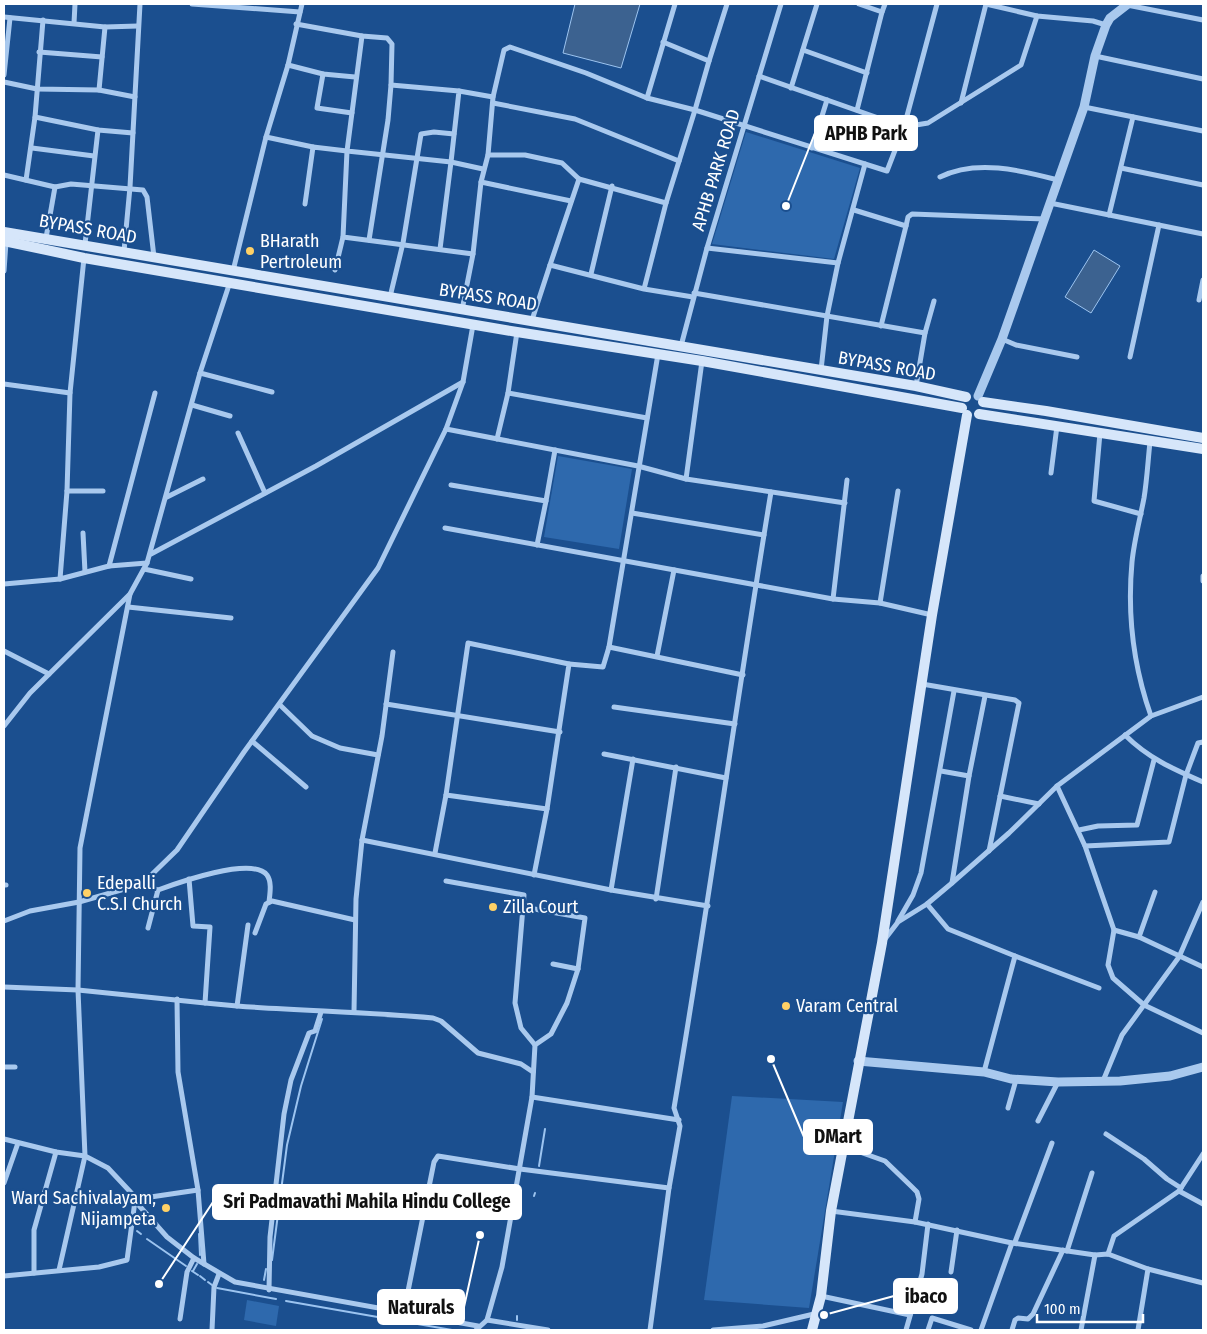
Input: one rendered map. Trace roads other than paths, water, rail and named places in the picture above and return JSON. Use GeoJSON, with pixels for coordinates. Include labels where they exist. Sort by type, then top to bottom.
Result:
{"type":"FeatureCollection","features":[{"type":"Feature","properties":{"kind":"main road","name":"BYPASS ROAD"},"geometry":{"type":"LineString","coordinates":[[5,238],[46,238],[124,251],[231,277],[473,324],[702,361],[964,411]]}},
{"type":"Feature","properties":{"kind":"main road","name":"BYPASS ROAD"},"geometry":{"type":"LineString","coordinates":[[5,238],[84,258],[390,297],[916,386],[966,397]]}},
{"type":"Feature","properties":{"kind":"main road"},"geometry":{"type":"LineString","coordinates":[[812,1330],[814,1314],[820,1296],[831,1211],[858,1061],[882,943],[966,397],[972,395],[980,399],[1203,438]]}},
{"type":"Feature","properties":{"kind":"main road"},"geometry":{"type":"LineString","coordinates":[[979,414],[983,409],[980,399]]}},
{"type":"Feature","properties":{"kind":"main road"},"geometry":{"type":"LineString","coordinates":[[964,411],[973,416],[979,414],[1203,449]]}},
{"type":"Feature","properties":{"kind":"street"},"geometry":{"type":"LineString","coordinates":[[74,23],[75,4]]}},
{"type":"Feature","properties":{"kind":"street"},"geometry":{"type":"LineString","coordinates":[[124,251],[130,187],[140,4]]}},
{"type":"Feature","properties":{"kind":"street"},"geometry":{"type":"LineString","coordinates":[[192,4],[278,6],[300,12]]}},
{"type":"Feature","properties":{"kind":"street"},"geometry":{"type":"LineString","coordinates":[[4,726],[30,693],[130,594],[151,554],[200,373],[231,277],[266,137],[288,65],[302,4]]}},
{"type":"Feature","properties":{"kind":"street"},"geometry":{"type":"LineString","coordinates":[[647,98],[675,4]]}},
{"type":"Feature","properties":{"kind":"street"},"geometry":{"type":"LineString","coordinates":[[644,289],[666,203],[727,4]]}},
{"type":"Feature","properties":{"kind":"street","name":"APHB PARK ROAD"},"geometry":{"type":"LineString","coordinates":[[681,346],[707,248],[781,4]]}},
{"type":"Feature","properties":{"kind":"street"},"geometry":{"type":"LineString","coordinates":[[791,88],[816,4]]}},
{"type":"Feature","properties":{"kind":"street"},"geometry":{"type":"LineString","coordinates":[[859,4],[882,12]]}},
{"type":"Feature","properties":{"kind":"street"},"geometry":{"type":"LineString","coordinates":[[857,110],[884,4]]}},
{"type":"Feature","properties":{"kind":"street"},"geometry":{"type":"LineString","coordinates":[[462,310],[473,254],[483,169],[488,155],[493,97],[500,59],[504,50],[510,47],[647,98],[695,110],[743,127],[887,171],[904,127],[938,4]]}},
{"type":"Feature","properties":{"kind":"street"},"geometry":{"type":"LineString","coordinates":[[961,103],[986,4],[1037,16],[1093,21],[1103,24]]}},
{"type":"Feature","properties":{"kind":"street"},"geometry":{"type":"LineString","coordinates":[[980,399],[1084,107],[1103,24],[1127,4],[1203,20]]}},
{"type":"Feature","properties":{"kind":"street"},"geometry":{"type":"LineString","coordinates":[[759,76],[904,127],[928,124],[1021,64],[1037,16]]}},
{"type":"Feature","properties":{"kind":"street"},"geometry":{"type":"LineString","coordinates":[[4,74],[7,17],[105,27],[138,26]]}},
{"type":"Feature","properties":{"kind":"street"},"geometry":{"type":"LineString","coordinates":[[26,180],[32,148],[43,20]]}},
{"type":"Feature","properties":{"kind":"street"},"geometry":{"type":"LineString","coordinates":[[296,24],[362,36],[387,38],[392,44],[391,85],[370,240]]}},
{"type":"Feature","properties":{"kind":"street"},"geometry":{"type":"LineString","coordinates":[[99,90],[105,27]]}},
{"type":"Feature","properties":{"kind":"street"},"geometry":{"type":"LineString","coordinates":[[335,270],[342,237],[347,151],[355,77],[362,36]]}},
{"type":"Feature","properties":{"kind":"street"},"geometry":{"type":"LineString","coordinates":[[663,42],[709,61]]}},
{"type":"Feature","properties":{"kind":"street"},"geometry":{"type":"LineString","coordinates":[[803,50],[867,72]]}},
{"type":"Feature","properties":{"kind":"street"},"geometry":{"type":"LineString","coordinates":[[39,52],[102,57]]}},
{"type":"Feature","properties":{"kind":"street"},"geometry":{"type":"LineString","coordinates":[[1095,56],[1203,79]]}},
{"type":"Feature","properties":{"kind":"street"},"geometry":{"type":"LineString","coordinates":[[288,65],[323,74],[355,77]]}},
{"type":"Feature","properties":{"kind":"street"},"geometry":{"type":"LineString","coordinates":[[323,74],[317,108],[352,112]]}},
{"type":"Feature","properties":{"kind":"street"},"geometry":{"type":"LineString","coordinates":[[4,82],[37,89],[99,90],[135,97]]}},
{"type":"Feature","properties":{"kind":"street"},"geometry":{"type":"LineString","coordinates":[[391,85],[493,97]]}},
{"type":"Feature","properties":{"kind":"street"},"geometry":{"type":"LineString","coordinates":[[440,249],[459,92]]}},
{"type":"Feature","properties":{"kind":"street"},"geometry":{"type":"LineString","coordinates":[[812,148],[827,100]]}},
{"type":"Feature","properties":{"kind":"street"},"geometry":{"type":"LineString","coordinates":[[493,103],[574,119],[679,161]]}},
{"type":"Feature","properties":{"kind":"street"},"geometry":{"type":"LineString","coordinates":[[1084,107],[1203,131]]}},
{"type":"Feature","properties":{"kind":"street"},"geometry":{"type":"LineString","coordinates":[[35,117],[98,130],[133,133]]}},
{"type":"Feature","properties":{"kind":"street"},"geometry":{"type":"LineString","coordinates":[[1110,215],[1133,117]]}},
{"type":"Feature","properties":{"kind":"street"},"geometry":{"type":"LineString","coordinates":[[85,244],[90,185],[98,130]]}},
{"type":"Feature","properties":{"kind":"street"},"geometry":{"type":"LineString","coordinates":[[390,297],[403,244],[421,134],[434,132],[454,134]]}},
{"type":"Feature","properties":{"kind":"street"},"geometry":{"type":"LineString","coordinates":[[266,137],[313,147],[416,157],[483,169]]}},
{"type":"Feature","properties":{"kind":"street"},"geometry":{"type":"LineString","coordinates":[[305,204],[313,147]]}},
{"type":"Feature","properties":{"kind":"street"},"geometry":{"type":"LineString","coordinates":[[32,148],[94,156]]}},
{"type":"Feature","properties":{"kind":"street"},"geometry":{"type":"LineString","coordinates":[[488,155],[525,155],[562,163],[579,179],[612,186],[666,203]]}},
{"type":"Feature","properties":{"kind":"street"},"geometry":{"type":"LineString","coordinates":[[821,370],[827,316],[838,264],[865,164]]}},
{"type":"Feature","properties":{"kind":"street"},"geometry":{"type":"LineString","coordinates":[[940,177],[955,170],[971,166],[1032,174],[1058,180]]}},
{"type":"Feature","properties":{"kind":"street"},"geometry":{"type":"LineString","coordinates":[[1121,168],[1203,185]]}},
{"type":"Feature","properties":{"kind":"street"},"geometry":{"type":"LineString","coordinates":[[4,174],[55,187],[71,184],[130,187],[143,190],[147,197],[154,258]]}},
{"type":"Feature","properties":{"kind":"street"},"geometry":{"type":"LineString","coordinates":[[532,320],[579,179]]}},
{"type":"Feature","properties":{"kind":"street"},"geometry":{"type":"LineString","coordinates":[[481,182],[571,201]]}},
{"type":"Feature","properties":{"kind":"street"},"geometry":{"type":"LineString","coordinates":[[591,274],[612,186]]}},
{"type":"Feature","properties":{"kind":"street"},"geometry":{"type":"LineString","coordinates":[[46,238],[55,187]]}},
{"type":"Feature","properties":{"kind":"street"},"geometry":{"type":"LineString","coordinates":[[1050,203],[1203,234]]}},
{"type":"Feature","properties":{"kind":"street"},"geometry":{"type":"LineString","coordinates":[[854,210],[906,226]]}},
{"type":"Feature","properties":{"kind":"street"},"geometry":{"type":"LineString","coordinates":[[881,326],[908,218],[918,214],[1045,219]]}},
{"type":"Feature","properties":{"kind":"street"},"geometry":{"type":"LineString","coordinates":[[1130,356],[1159,225]]}},
{"type":"Feature","properties":{"kind":"street"},"geometry":{"type":"LineString","coordinates":[[342,237],[473,254]]}},
{"type":"Feature","properties":{"kind":"street"},"geometry":{"type":"LineString","coordinates":[[4,271],[5,238]]}},
{"type":"Feature","properties":{"kind":"street"},"geometry":{"type":"LineString","coordinates":[[707,248],[838,264]]}},
{"type":"Feature","properties":{"kind":"street"},"geometry":{"type":"LineString","coordinates":[[60,579],[67,492],[70,393],[84,258]]}},
{"type":"Feature","properties":{"kind":"street"},"geometry":{"type":"LineString","coordinates":[[550,264],[644,289],[694,295],[925,333]]}},
{"type":"Feature","properties":{"kind":"street"},"geometry":{"type":"LineString","coordinates":[[1199,300],[1203,280]]}},
{"type":"Feature","properties":{"kind":"street"},"geometry":{"type":"LineString","coordinates":[[916,386],[925,333],[934,301]]}},
{"type":"Feature","properties":{"kind":"street"},"geometry":{"type":"LineString","coordinates":[[4,920],[30,911],[79,902],[142,884],[177,850],[252,741],[378,568],[446,429],[463,382],[473,324]]}},
{"type":"Feature","properties":{"kind":"street"},"geometry":{"type":"LineString","coordinates":[[497,439],[508,393],[517,332]]}},
{"type":"Feature","properties":{"kind":"street"},"geometry":{"type":"LineString","coordinates":[[1002,340],[1016,345],[1077,357]]}},
{"type":"Feature","properties":{"kind":"street"},"geometry":{"type":"LineString","coordinates":[[435,853],[446,795],[468,643],[569,664],[603,667],[609,647],[658,354]]}},
{"type":"Feature","properties":{"kind":"street"},"geometry":{"type":"LineString","coordinates":[[686,479],[702,361]]}},
{"type":"Feature","properties":{"kind":"street"},"geometry":{"type":"LineString","coordinates":[[200,373],[272,392]]}},
{"type":"Feature","properties":{"kind":"street"},"geometry":{"type":"LineString","coordinates":[[151,554],[265,493],[463,382]]}},
{"type":"Feature","properties":{"kind":"street"},"geometry":{"type":"LineString","coordinates":[[4,384],[70,393]]}},
{"type":"Feature","properties":{"kind":"street"},"geometry":{"type":"LineString","coordinates":[[109,566],[155,393]]}},
{"type":"Feature","properties":{"kind":"street"},"geometry":{"type":"LineString","coordinates":[[508,393],[647,418]]}},
{"type":"Feature","properties":{"kind":"street"},"geometry":{"type":"LineString","coordinates":[[192,404],[230,416]]}},
{"type":"Feature","properties":{"kind":"street"},"geometry":{"type":"LineString","coordinates":[[1051,473],[1057,426]]}},
{"type":"Feature","properties":{"kind":"street"},"geometry":{"type":"LineString","coordinates":[[446,429],[638,466],[686,479],[845,504]]}},
{"type":"Feature","properties":{"kind":"street"},"geometry":{"type":"LineString","coordinates":[[238,433],[265,493]]}},
{"type":"Feature","properties":{"kind":"street"},"geometry":{"type":"LineString","coordinates":[[1100,433],[1094,501],[1141,514]]}},
{"type":"Feature","properties":{"kind":"street"},"geometry":{"type":"LineString","coordinates":[[1150,442],[1141,514],[1132,561],[1130,615],[1132,642],[1139,682],[1151,716]]}},
{"type":"Feature","properties":{"kind":"street"},"geometry":{"type":"LineString","coordinates":[[537,545],[555,450]]}},
{"type":"Feature","properties":{"kind":"street"},"geometry":{"type":"LineString","coordinates":[[167,497],[203,479]]}},
{"type":"Feature","properties":{"kind":"street"},"geometry":{"type":"LineString","coordinates":[[833,599],[847,480]]}},
{"type":"Feature","properties":{"kind":"street"},"geometry":{"type":"LineString","coordinates":[[451,485],[546,501]]}},
{"type":"Feature","properties":{"kind":"street"},"geometry":{"type":"LineString","coordinates":[[67,492],[103,491]]}},
{"type":"Feature","properties":{"kind":"street"},"geometry":{"type":"LineString","coordinates":[[880,604],[898,491]]}},
{"type":"Feature","properties":{"kind":"street"},"geometry":{"type":"LineString","coordinates":[[650,1330],[669,1188],[680,1126],[674,1108],[708,906],[734,724],[758,585],[771,492]]}},
{"type":"Feature","properties":{"kind":"street"},"geometry":{"type":"LineString","coordinates":[[632,513],[764,535]]}},
{"type":"Feature","properties":{"kind":"street"},"geometry":{"type":"LineString","coordinates":[[445,528],[833,599],[880,604],[932,615]]}},
{"type":"Feature","properties":{"kind":"street"},"geometry":{"type":"LineString","coordinates":[[83,533],[85,572]]}},
{"type":"Feature","properties":{"kind":"street"},"geometry":{"type":"LineString","coordinates":[[4,584],[60,579],[109,566],[146,566],[191,579]]}},
{"type":"Feature","properties":{"kind":"street"},"geometry":{"type":"LineString","coordinates":[[657,656],[674,570]]}},
{"type":"Feature","properties":{"kind":"street"},"geometry":{"type":"LineString","coordinates":[[1203,576],[1203,581]]}},
{"type":"Feature","properties":{"kind":"street"},"geometry":{"type":"LineString","coordinates":[[59,1270],[85,1156],[78,990],[80,848],[130,594]]}},
{"type":"Feature","properties":{"kind":"street"},"geometry":{"type":"LineString","coordinates":[[128,607],[231,618]]}},
{"type":"Feature","properties":{"kind":"street"},"geometry":{"type":"LineString","coordinates":[[609,647],[743,675]]}},
{"type":"Feature","properties":{"kind":"street"},"geometry":{"type":"LineString","coordinates":[[4,651],[49,674]]}},
{"type":"Feature","properties":{"kind":"street"},"geometry":{"type":"LineString","coordinates":[[354,1011],[355,920],[362,840],[378,755],[393,652]]}},
{"type":"Feature","properties":{"kind":"street"},"geometry":{"type":"LineString","coordinates":[[534,875],[560,732],[569,664]]}},
{"type":"Feature","properties":{"kind":"street"},"geometry":{"type":"LineString","coordinates":[[922,684],[1015,700],[1018,703],[989,852]]}},
{"type":"Feature","properties":{"kind":"street"},"geometry":{"type":"LineString","coordinates":[[882,943],[898,922],[919,881],[941,772],[954,691]]}},
{"type":"Feature","properties":{"kind":"street"},"geometry":{"type":"LineString","coordinates":[[952,883],[969,776],[985,696]]}},
{"type":"Feature","properties":{"kind":"street"},"geometry":{"type":"LineString","coordinates":[[898,922],[927,904],[989,852],[1057,786],[1125,735],[1151,716],[1203,697]]}},
{"type":"Feature","properties":{"kind":"street"},"geometry":{"type":"LineString","coordinates":[[386,704],[560,732]]}},
{"type":"Feature","properties":{"kind":"street"},"geometry":{"type":"LineString","coordinates":[[280,705],[312,736],[340,748],[378,755]]}},
{"type":"Feature","properties":{"kind":"street"},"geometry":{"type":"LineString","coordinates":[[614,707],[734,724]]}},
{"type":"Feature","properties":{"kind":"street"},"geometry":{"type":"LineString","coordinates":[[1125,735],[1154,760],[1203,782]]}},
{"type":"Feature","properties":{"kind":"street"},"geometry":{"type":"LineString","coordinates":[[252,741],[306,787]]}},
{"type":"Feature","properties":{"kind":"street"},"geometry":{"type":"LineString","coordinates":[[1086,846],[1169,842],[1186,775],[1196,746],[1198,743],[1203,742]]}},
{"type":"Feature","properties":{"kind":"street"},"geometry":{"type":"LineString","coordinates":[[604,754],[726,778]]}},
{"type":"Feature","properties":{"kind":"street"},"geometry":{"type":"LineString","coordinates":[[611,890],[633,759]]}},
{"type":"Feature","properties":{"kind":"street"},"geometry":{"type":"LineString","coordinates":[[1079,830],[1098,826],[1137,825],[1154,760]]}},
{"type":"Feature","properties":{"kind":"street"},"geometry":{"type":"LineString","coordinates":[[656,899],[676,767]]}},
{"type":"Feature","properties":{"kind":"street"},"geometry":{"type":"LineString","coordinates":[[941,772],[969,776]]}},
{"type":"Feature","properties":{"kind":"street"},"geometry":{"type":"LineString","coordinates":[[1057,786],[1086,846],[1114,930],[1108,965],[1113,978],[1144,1005],[1203,1033]]}},
{"type":"Feature","properties":{"kind":"street"},"geometry":{"type":"LineString","coordinates":[[446,795],[547,809]]}},
{"type":"Feature","properties":{"kind":"street"},"geometry":{"type":"LineString","coordinates":[[1000,796],[1039,804]]}},
{"type":"Feature","properties":{"kind":"street"},"geometry":{"type":"LineString","coordinates":[[362,840],[435,853],[656,899],[708,906]]}},
{"type":"Feature","properties":{"kind":"street"},"geometry":{"type":"LineString","coordinates":[[142,884],[158,890],[189,879],[243,868],[260,869],[268,876],[270,887],[268,902],[255,933]]}},
{"type":"Feature","properties":{"kind":"street"},"geometry":{"type":"LineString","coordinates":[[189,879],[193,926],[210,927],[205,1003]]}},
{"type":"Feature","properties":{"kind":"street"},"geometry":{"type":"LineString","coordinates":[[4,1139],[56,1152],[85,1156],[108,1168],[162,1232],[194,1258],[235,1282],[269,1290],[404,1311],[477,1328],[487,1320],[502,1267],[532,1097],[535,1045],[521,1028],[515,1003],[524,894],[446,881]]}},
{"type":"Feature","properties":{"kind":"street"},"geometry":{"type":"LineString","coordinates":[[148,928],[158,890]]}},
{"type":"Feature","properties":{"kind":"street"},"geometry":{"type":"LineString","coordinates":[[1139,937],[1155,892]]}},
{"type":"Feature","properties":{"kind":"street"},"geometry":{"type":"LineString","coordinates":[[268,902],[355,920]]}},
{"type":"Feature","properties":{"kind":"street"},"geometry":{"type":"LineString","coordinates":[[1103,1081],[1122,1035],[1179,958],[1203,902]]}},
{"type":"Feature","properties":{"kind":"street"},"geometry":{"type":"LineString","coordinates":[[927,904],[948,929],[1099,988]]}},
{"type":"Feature","properties":{"kind":"street"},"geometry":{"type":"LineString","coordinates":[[523,907],[585,918],[578,968],[567,1003],[551,1034],[535,1045]]}},
{"type":"Feature","properties":{"kind":"street"},"geometry":{"type":"LineString","coordinates":[[237,1006],[248,926]]}},
{"type":"Feature","properties":{"kind":"street"},"geometry":{"type":"LineString","coordinates":[[1114,930],[1139,937],[1179,958],[1203,967]]}},
{"type":"Feature","properties":{"kind":"street"},"geometry":{"type":"LineString","coordinates":[[984,1072],[1015,956]]}},
{"type":"Feature","properties":{"kind":"street"},"geometry":{"type":"LineString","coordinates":[[553,964],[578,968]]}},
{"type":"Feature","properties":{"kind":"street"},"geometry":{"type":"LineString","coordinates":[[4,987],[78,990],[237,1006],[321,1012],[354,1011],[433,1018],[441,1021],[478,1053],[521,1064],[533,1072]]}},
{"type":"Feature","properties":{"kind":"street"},"geometry":{"type":"LineString","coordinates":[[177,999],[178,1072],[198,1190],[204,1264]]}},
{"type":"Feature","properties":{"kind":"street"},"geometry":{"type":"LineString","coordinates":[[269,1290],[270,1237],[284,1114],[292,1080],[309,1033],[315,1031],[321,1012]]}},
{"type":"Feature","properties":{"kind":"street"},"geometry":{"type":"LineString","coordinates":[[858,1061],[984,1072],[1016,1080],[1058,1082],[1120,1081],[1170,1076],[1203,1067]]}},
{"type":"Feature","properties":{"kind":"street"},"geometry":{"type":"LineString","coordinates":[[4,1067],[15,1067]]}},
{"type":"Feature","properties":{"kind":"street"},"geometry":{"type":"LineString","coordinates":[[1008,1108],[1016,1080]]}},
{"type":"Feature","properties":{"kind":"street"},"geometry":{"type":"LineString","coordinates":[[1038,1121],[1058,1082]]}},
{"type":"Feature","properties":{"kind":"street"},"geometry":{"type":"LineString","coordinates":[[532,1097],[679,1120]]}},
{"type":"Feature","properties":{"kind":"street"},"geometry":{"type":"LineString","coordinates":[[1106,1134],[1144,1159],[1180,1190],[1203,1204]]}},
{"type":"Feature","properties":{"kind":"street"},"geometry":{"type":"LineString","coordinates":[[980,1330],[1052,1142]]}},
{"type":"Feature","properties":{"kind":"street"},"geometry":{"type":"LineString","coordinates":[[4,1183],[18,1143]]}},
{"type":"Feature","properties":{"kind":"street"},"geometry":{"type":"LineString","coordinates":[[843,1146],[886,1161],[912,1187],[919,1199],[915,1222]]}},
{"type":"Feature","properties":{"kind":"street"},"geometry":{"type":"LineString","coordinates":[[34,1273],[34,1230],[56,1152]]}},
{"type":"Feature","properties":{"kind":"street"},"geometry":{"type":"LineString","coordinates":[[1108,1254],[1114,1236],[1180,1190],[1203,1154]]}},
{"type":"Feature","properties":{"kind":"street"},"geometry":{"type":"LineString","coordinates":[[404,1311],[435,1158],[441,1155],[520,1169],[669,1188]]}},
{"type":"Feature","properties":{"kind":"street"},"geometry":{"type":"LineString","coordinates":[[1197,1164],[1203,1166]]}},
{"type":"Feature","properties":{"kind":"street"},"geometry":{"type":"LineString","coordinates":[[1012,1330],[1015,1320],[1018,1318],[1028,1319],[1033,1314],[1065,1251],[1092,1173]]}},
{"type":"Feature","properties":{"kind":"street"},"geometry":{"type":"LineString","coordinates":[[136,1200],[198,1190]]}},
{"type":"Feature","properties":{"kind":"street"},"geometry":{"type":"LineString","coordinates":[[4,1276],[99,1267],[127,1260],[136,1200]]}},
{"type":"Feature","properties":{"kind":"street"},"geometry":{"type":"LineString","coordinates":[[831,1211],[928,1224],[1065,1251],[1095,1255],[1108,1254],[1148,1270],[1203,1283]]}},
{"type":"Feature","properties":{"kind":"street"},"geometry":{"type":"LineString","coordinates":[[906,1330],[922,1274],[928,1224]]}},
{"type":"Feature","properties":{"kind":"street"},"geometry":{"type":"LineString","coordinates":[[951,1272],[957,1230]]}},
{"type":"Feature","properties":{"kind":"street"},"geometry":{"type":"LineString","coordinates":[[1081,1330],[1095,1255]]}},
{"type":"Feature","properties":{"kind":"street"},"geometry":{"type":"LineString","coordinates":[[180,1319],[187,1272],[194,1258]]}},
{"type":"Feature","properties":{"kind":"street"},"geometry":{"type":"LineString","coordinates":[[1138,1330],[1148,1270]]}},
{"type":"Feature","properties":{"kind":"street"},"geometry":{"type":"LineString","coordinates":[[212,1330],[214,1287],[219,1274]]}},
{"type":"Feature","properties":{"kind":"street"},"geometry":{"type":"LineString","coordinates":[[820,1296],[910,1315]]}},
{"type":"Feature","properties":{"kind":"street"},"geometry":{"type":"LineString","coordinates":[[713,1330],[763,1326],[814,1314]]}},
{"type":"Feature","properties":{"kind":"street"},"geometry":{"type":"LineString","coordinates":[[928,1330],[932,1318],[971,1330]]}},
{"type":"Feature","properties":{"kind":"street"},"geometry":{"type":"LineString","coordinates":[[487,1320],[547,1330]]}},
{"type":"Feature","properties":{"kind":"waterway"},"geometry":{"type":"LineString","coordinates":[[272,1260],[287,1145],[301,1086],[322,1019]]}},
{"type":"Feature","properties":{"kind":"waterway"},"geometry":{"type":"LineString","coordinates":[[539,1166],[545,1129]]}},
{"type":"Feature","properties":{"kind":"waterway"},"geometry":{"type":"LineString","coordinates":[[137,1231],[141,1234]]}},
{"type":"Feature","properties":{"kind":"waterway"},"geometry":{"type":"LineString","coordinates":[[199,1234],[200,1255]]}},
{"type":"Feature","properties":{"kind":"waterway"},"geometry":{"type":"LineString","coordinates":[[147,1239],[186,1266]]}},
{"type":"Feature","properties":{"kind":"waterway"},"geometry":{"type":"LineString","coordinates":[[193,1271],[197,1264]]}},
{"type":"Feature","properties":{"kind":"waterway"},"geometry":{"type":"LineString","coordinates":[[264,1280],[266,1269]]}},
{"type":"Feature","properties":{"kind":"waterway"},"geometry":{"type":"LineString","coordinates":[[192,1271],[198,1275]]}},
{"type":"Feature","properties":{"kind":"waterway"},"geometry":{"type":"LineString","coordinates":[[200,1276],[205,1280]]}},
{"type":"Feature","properties":{"kind":"waterway"},"geometry":{"type":"LineString","coordinates":[[208,1282],[212,1285]]}},
{"type":"Feature","properties":{"kind":"waterway"},"geometry":{"type":"LineString","coordinates":[[217,1288],[276,1299]]}},
{"type":"Feature","properties":{"kind":"waterway"},"geometry":{"type":"LineString","coordinates":[[286,1301],[452,1330]]}},
{"type":"Feature","properties":{"kind":"place","name":"APHB Park"},"geometry":{"type":"Point","coordinates":[786,206]}},
{"type":"Feature","properties":{"kind":"place","name":"BHarath Pertroleum"},"geometry":{"type":"Point","coordinates":[250,251]}},
{"type":"Feature","properties":{"kind":"place","name":"Edepalli C.S.I Church"},"geometry":{"type":"Point","coordinates":[87,893]}},
{"type":"Feature","properties":{"kind":"place","name":"Zilla Court"},"geometry":{"type":"Point","coordinates":[493,907]}},
{"type":"Feature","properties":{"kind":"place","name":"Varam Central"},"geometry":{"type":"Point","coordinates":[786,1006]}},
{"type":"Feature","properties":{"kind":"place","name":"DMart"},"geometry":{"type":"Point","coordinates":[771,1059]}},
{"type":"Feature","properties":{"kind":"place","name":"Ward Sachivalayam, Nijampeta"},"geometry":{"type":"Point","coordinates":[166,1208]}},
{"type":"Feature","properties":{"kind":"place","name":"Naturals"},"geometry":{"type":"Point","coordinates":[480,1235]}},
{"type":"Feature","properties":{"kind":"place","name":"Sri Padmavathi Mahila Hindu College"},"geometry":{"type":"Point","coordinates":[159,1284]}},
{"type":"Feature","properties":{"kind":"place","name":"ibaco"},"geometry":{"type":"Point","coordinates":[824,1315]}}]}
